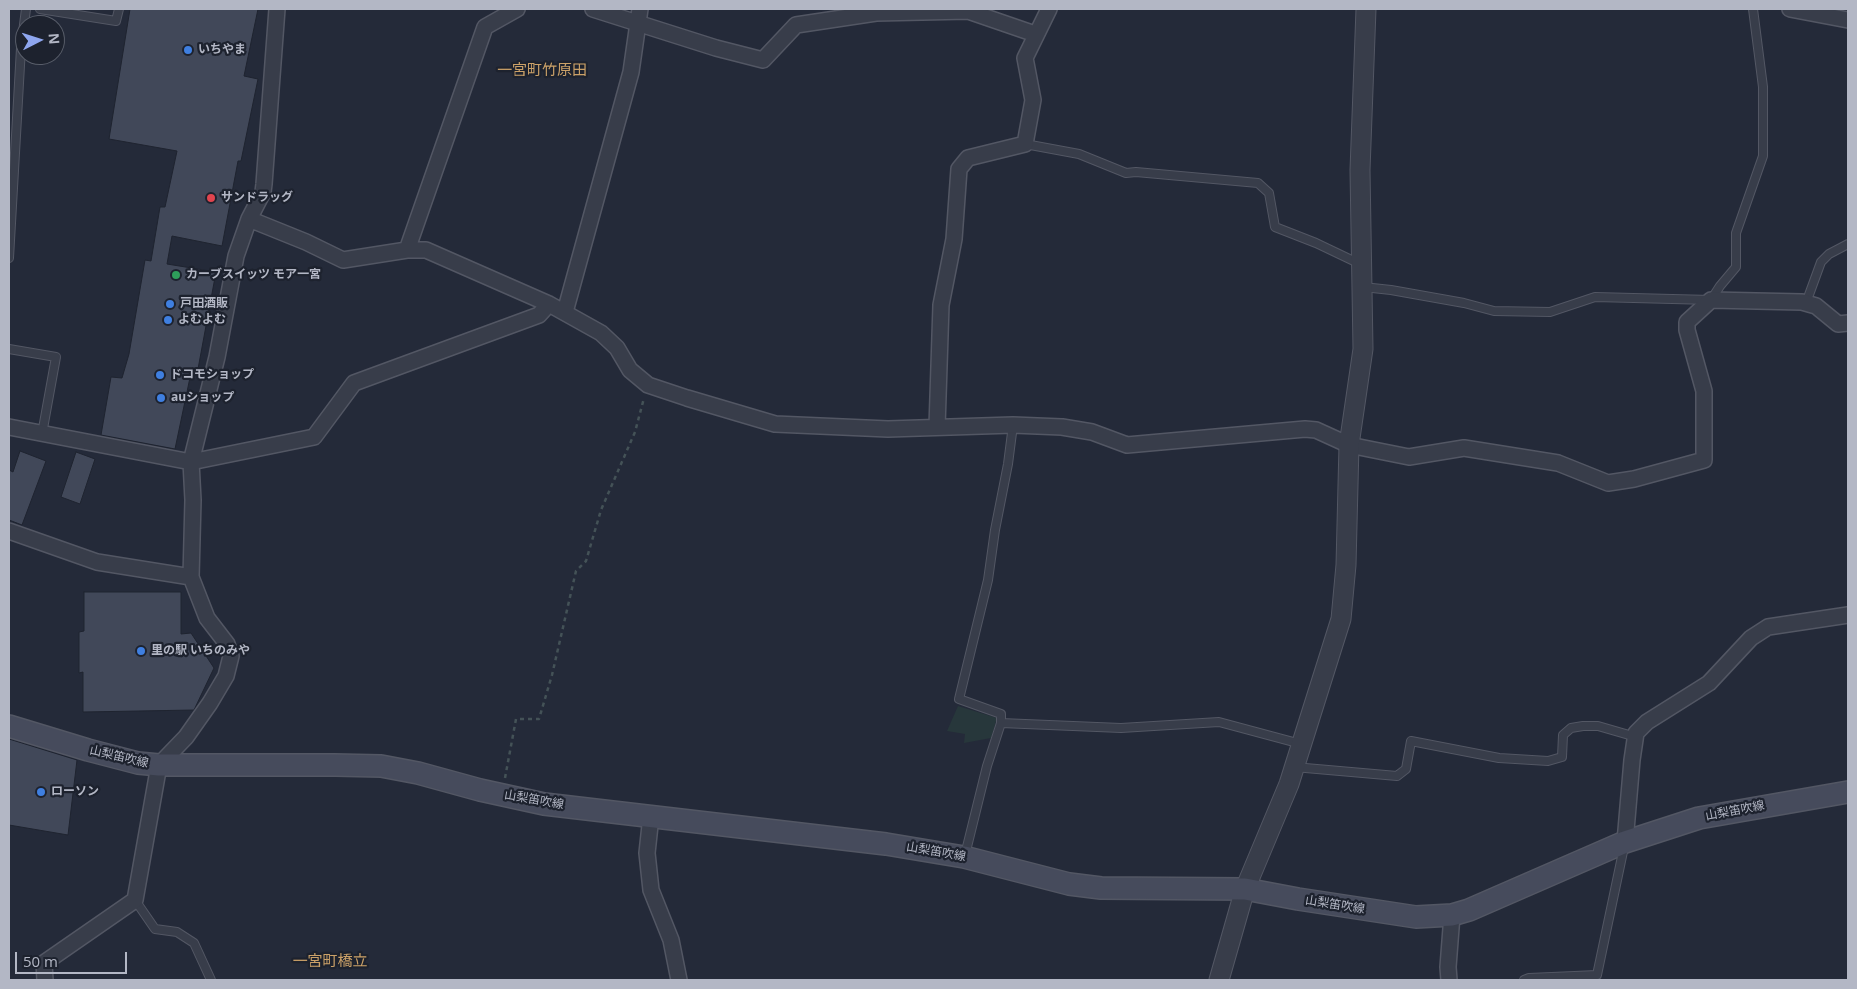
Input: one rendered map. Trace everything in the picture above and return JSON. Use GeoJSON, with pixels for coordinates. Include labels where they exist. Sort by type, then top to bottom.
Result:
{"type":"FeatureCollection","features":[{"type":"Feature","properties":{"kind":"main road","name":"山梨笛吹線"},"geometry":{"type":"LineString","coordinates":[[9,726],[120,759],[159,765],[381,766],[418,773],[544,804],[877,842],[964,857],[1069,884],[1101,888],[1245,889],[1408,916],[1452,915],[1493,901],[1625,842],[1699,818],[1848,792]]}},
{"type":"Feature","properties":{"kind":"street"},"geometry":{"type":"LineString","coordinates":[[45,980],[44,963],[136,900],[159,765],[186,737],[210,703],[226,676],[231,656],[227,644],[207,618],[191,577],[193,500],[191,462],[217,357],[236,256],[249,219],[263,192],[276,9]]}},
{"type":"Feature","properties":{"kind":"street"},"geometry":{"type":"LineString","coordinates":[[594,9],[639,15],[716,48],[763,60],[796,25],[876,13],[968,11],[1035,34]]}},
{"type":"Feature","properties":{"kind":"street"},"geometry":{"type":"LineString","coordinates":[[937,427],[941,305],[954,239],[959,169],[968,158],[1025,144],[1033,100],[1026,58],[1035,34],[1049,9]]}},
{"type":"Feature","properties":{"kind":"street"},"geometry":{"type":"LineString","coordinates":[[1218,980],[1245,889],[1289,784],[1341,619],[1346,565],[1348,444],[1363,350],[1360,170],[1366,9]]}},
{"type":"Feature","properties":{"kind":"street"},"geometry":{"type":"LineString","coordinates":[[1790,9],[1848,20]]}},
{"type":"Feature","properties":{"kind":"street"},"geometry":{"type":"LineString","coordinates":[[407,250],[485,27],[505,10]]}},
{"type":"Feature","properties":{"kind":"street"},"geometry":{"type":"LineString","coordinates":[[565,312],[631,72],[639,15]]}},
{"type":"Feature","properties":{"kind":"street"},"geometry":{"type":"LineString","coordinates":[[249,219],[306,242],[343,260],[407,250],[426,250],[549,304],[601,333],[617,348],[630,370],[648,385],[775,424],[888,430],[1013,425],[1062,427],[1085,431],[1127,444],[1305,429],[1316,430],[1348,444],[1409,457],[1464,448],[1558,463],[1608,482],[1634,480],[1704,460],[1704,391],[1687,330],[1687,322],[1711,300],[1806,303],[1816,306],[1838,324],[1848,323]]}},
{"type":"Feature","properties":{"kind":"street"},"geometry":{"type":"LineString","coordinates":[[9,427],[191,462],[314,437],[354,383],[539,315],[549,304]]}},
{"type":"Feature","properties":{"kind":"street"},"geometry":{"type":"LineString","coordinates":[[9,531],[97,562],[191,577]]}},
{"type":"Feature","properties":{"kind":"street"},"geometry":{"type":"LineString","coordinates":[[1625,842],[1636,733],[1647,722],[1709,683],[1751,638],[1768,627],[1848,615]]}},
{"type":"Feature","properties":{"kind":"street"},"geometry":{"type":"LineString","coordinates":[[651,816],[646,854],[651,890],[671,940],[679,980]]}},
{"type":"Feature","properties":{"kind":"street"},"geometry":{"type":"LineString","coordinates":[[1448,980],[1452,915]]}},
{"type":"Feature","properties":{"kind":"lane"},"geometry":{"type":"LineString","coordinates":[[9,258],[21,48],[26,9]]}},
{"type":"Feature","properties":{"kind":"lane"},"geometry":{"type":"LineString","coordinates":[[40,9],[116,21],[119,9]]}},
{"type":"Feature","properties":{"kind":"lane"},"geometry":{"type":"LineString","coordinates":[[1361,287],[1391,290],[1464,303],[1494,311],[1550,312],[1595,297],[1711,300],[1736,267],[1736,233],[1763,156],[1763,87],[1753,9]]}},
{"type":"Feature","properties":{"kind":"lane"},"geometry":{"type":"LineString","coordinates":[[1025,144],[1079,154],[1126,172],[1258,183],[1269,193],[1275,226],[1361,265]]}},
{"type":"Feature","properties":{"kind":"lane"},"geometry":{"type":"LineString","coordinates":[[1806,303],[1821,262],[1830,254],[1848,244]]}},
{"type":"Feature","properties":{"kind":"lane"},"geometry":{"type":"LineString","coordinates":[[9,349],[56,357],[42,434]]}},
{"type":"Feature","properties":{"kind":"lane"},"geometry":{"type":"LineString","coordinates":[[964,857],[987,766],[1001,722],[1001,714],[959,699],[988,580],[1013,425]]}},
{"type":"Feature","properties":{"kind":"lane"},"geometry":{"type":"LineString","coordinates":[[1001,722],[1121,728],[1219,722],[1301,744]]}},
{"type":"Feature","properties":{"kind":"lane"},"geometry":{"type":"LineString","coordinates":[[1294,767],[1397,776],[1406,770],[1411,741],[1499,758],[1548,760],[1562,757],[1563,736],[1571,728],[1598,726],[1636,737]]}},
{"type":"Feature","properties":{"kind":"lane"},"geometry":{"type":"LineString","coordinates":[[1524,980],[1529,978],[1596,975],[1625,842]]}},
{"type":"Feature","properties":{"kind":"lane"},"geometry":{"type":"LineString","coordinates":[[136,900],[155,929],[177,932],[194,943],[211,980]]}},
{"type":"Feature","properties":{"kind":"path"},"geometry":{"type":"LineString","coordinates":[[502,795],[516,719],[538,719],[552,675],[576,571],[586,561],[601,510],[635,432],[648,385]]}},
{"type":"Feature","properties":{"kind":"shaded area"},"geometry":{"type":"Polygon","coordinates":[[[958,706],[997,718],[991,738],[964,743],[965,734],[947,731],[958,706]]]}},
{"type":"Feature","properties":{"kind":"building"},"geometry":{"type":"Polygon","coordinates":[[[130,9],[258,9],[244,76],[258,79],[241,161],[238,161],[222,246],[172,236],[167,264],[216,272],[198,369],[192,368],[175,449],[101,435],[111,377],[122,378],[129,354],[145,260],[151,261],[160,207],[165,207],[177,151],[109,139],[130,9]]]}},
{"type":"Feature","properties":{"kind":"building"},"geometry":{"type":"Polygon","coordinates":[[[20,451],[46,461],[22,525],[9,520],[9,470],[13,472],[20,451]]]}},
{"type":"Feature","properties":{"kind":"building"},"geometry":{"type":"Polygon","coordinates":[[[76,452],[95,459],[80,504],[61,497],[76,452]]]}},
{"type":"Feature","properties":{"kind":"building","name":"里の駅 いちのみや"},"geometry":{"type":"Polygon","coordinates":[[[84,592],[181,592],[181,634],[191,633],[214,668],[194,710],[83,712],[83,672],[79,673],[79,632],[84,631],[84,592]]]}},
{"type":"Feature","properties":{"kind":"building","name":"ローソン"},"geometry":{"type":"Polygon","coordinates":[[[9,739],[77,760],[68,835],[9,825],[9,739]]]}},
{"type":"Feature","properties":{"kind":"place","name":"いちやま"},"geometry":{"type":"Point","coordinates":[188,50]}},
{"type":"Feature","properties":{"kind":"place","name":"サンドラッグ"},"geometry":{"type":"Point","coordinates":[211,198]}},
{"type":"Feature","properties":{"kind":"place","name":"カーブスイッツ モア一宮"},"geometry":{"type":"Point","coordinates":[176,275]}},
{"type":"Feature","properties":{"kind":"place","name":"戸田酒販"},"geometry":{"type":"Point","coordinates":[170,304]}},
{"type":"Feature","properties":{"kind":"place","name":"よむよむ"},"geometry":{"type":"Point","coordinates":[168,320]}},
{"type":"Feature","properties":{"kind":"place","name":"ドコモショップ"},"geometry":{"type":"Point","coordinates":[160,375]}},
{"type":"Feature","properties":{"kind":"place","name":"auショップ"},"geometry":{"type":"Point","coordinates":[161,398]}},
{"type":"Feature","properties":{"kind":"place","name":"里の駅 いちのみや"},"geometry":{"type":"Point","coordinates":[141,651]}},
{"type":"Feature","properties":{"kind":"place","name":"ローソン"},"geometry":{"type":"Point","coordinates":[41,792]}},
{"type":"Feature","properties":{"kind":"district","name":"一宮町竹原田"},"geometry":{"type":"Point","coordinates":[542,71]}},
{"type":"Feature","properties":{"kind":"district","name":"一宮町橋立"},"geometry":{"type":"Point","coordinates":[330,962]}}]}
